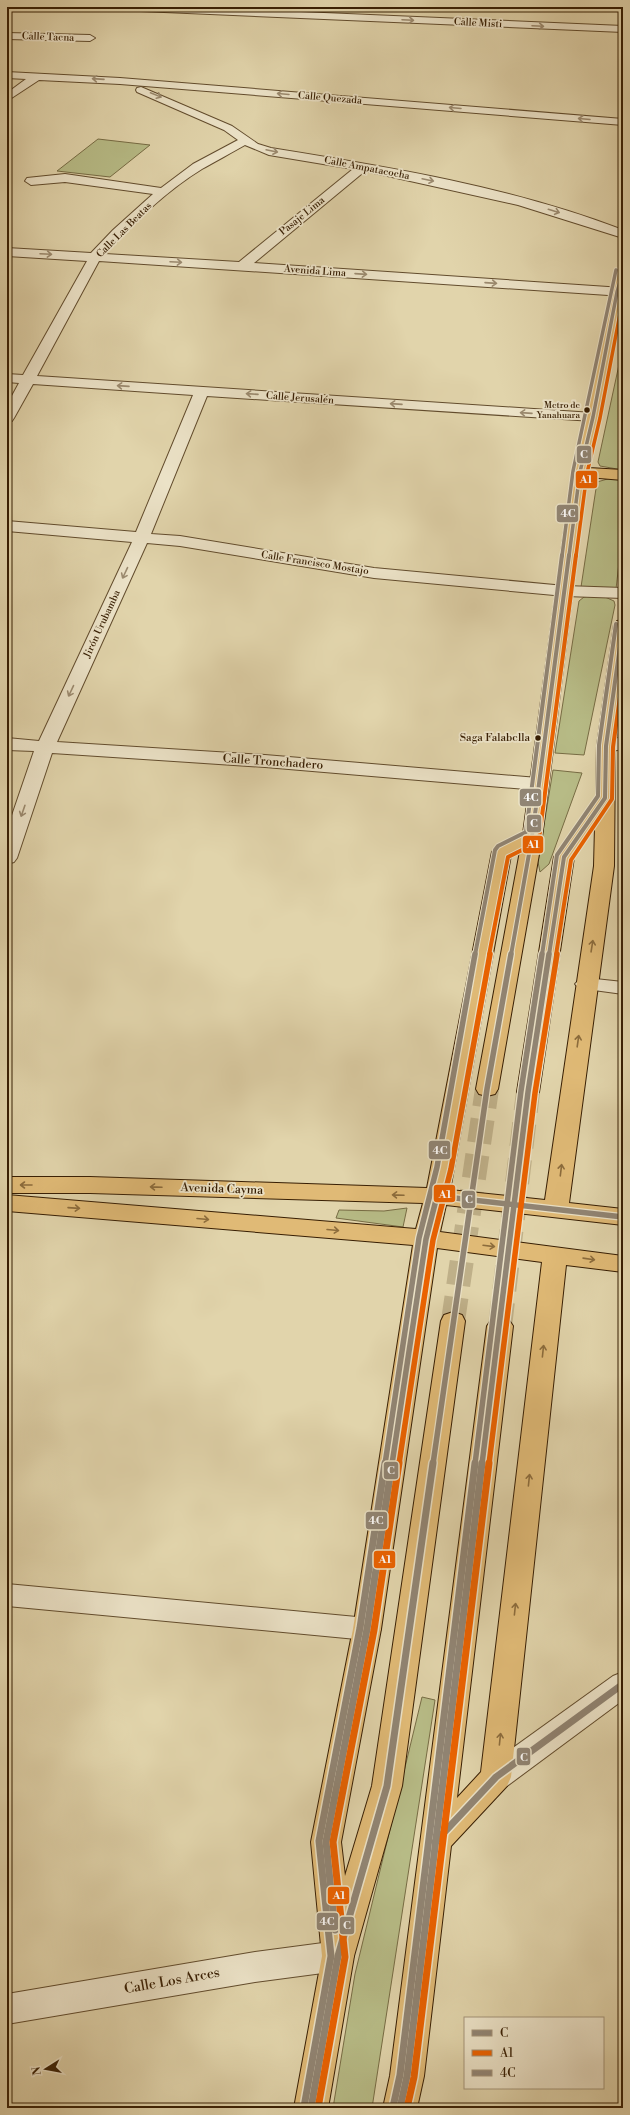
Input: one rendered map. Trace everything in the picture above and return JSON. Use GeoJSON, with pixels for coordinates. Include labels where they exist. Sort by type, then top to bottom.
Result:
{"type":"FeatureCollection","features":[{"type":"Feature","properties":{"kind":"main road"},"geometry":{"type":"LineString","coordinates":[[487,1089],[532,837],[580,472],[593,418],[623,272]]}},
{"type":"Feature","properties":{"kind":"main road"},"geometry":{"type":"LineString","coordinates":[[580,472],[623,475]]}},
{"type":"Feature","properties":{"kind":"main road"},"geometry":{"type":"LineString","coordinates":[[556,1209],[586,984],[604,866],[605,798],[615,745],[623,625]]}},
{"type":"Feature","properties":{"kind":"main road"},"geometry":{"type":"LineString","coordinates":[[528,1092],[564,857],[605,798]]}},
{"type":"Feature","properties":{"kind":"main road"},"geometry":{"type":"LineString","coordinates":[[338,1956],[326,1842],[367,1629],[426,1239],[437,1196],[502,852],[532,837]]}},
{"type":"Feature","properties":{"kind":"main road","name":"Avenida Cayma"},"geometry":{"type":"LineString","coordinates":[[7,1185],[90,1185],[437,1196],[623,1217]]}},
{"type":"Feature","properties":{"kind":"main road"},"geometry":{"type":"LineString","coordinates":[[7,1203],[397,1235],[623,1264]]}},
{"type":"Feature","properties":{"kind":"main road"},"geometry":{"type":"LineString","coordinates":[[435,1842],[496,1777],[555,1255]]}},
{"type":"Feature","properties":{"kind":"main road"},"geometry":{"type":"LineString","coordinates":[[311,2108],[338,1956],[387,1786],[453,1321]]}},
{"type":"Feature","properties":{"kind":"main road"},"geometry":{"type":"LineString","coordinates":[[400,2108],[407,2076],[500,1326]]}},
{"type":"Feature","properties":{"kind":"street","name":"Calle Misti"},"geometry":{"type":"LineString","coordinates":[[118,7],[623,29]]}},
{"type":"Feature","properties":{"kind":"street","name":"Calle Tacna"},"geometry":{"type":"LineString","coordinates":[[7,36],[90,38]]}},
{"type":"Feature","properties":{"kind":"street","name":"Calle Quezada"},"geometry":{"type":"LineString","coordinates":[[7,75],[120,81],[623,122]]}},
{"type":"Feature","properties":{"kind":"street"},"geometry":{"type":"LineString","coordinates":[[7,98],[36,76]]}},
{"type":"Feature","properties":{"kind":"street","name":"Calle Ampatacocha"},"geometry":{"type":"LineString","coordinates":[[120,81],[172,102],[228,128],[245,141],[269,151],[363,167],[482,192],[541,208],[623,234]]}},
{"type":"Feature","properties":{"kind":"street","name":"Calle Las Beatas"},"geometry":{"type":"LineString","coordinates":[[7,418],[95,257],[117,233],[163,192],[197,167],[245,141]]}},
{"type":"Feature","properties":{"kind":"street","name":"Pasaje Lima"},"geometry":{"type":"LineString","coordinates":[[242,266],[363,167]]}},
{"type":"Feature","properties":{"kind":"street"},"geometry":{"type":"LineString","coordinates":[[31,181],[65,178],[163,192]]}},
{"type":"Feature","properties":{"kind":"street","name":"Avenida Lima"},"geometry":{"type":"LineString","coordinates":[[7,252],[242,266],[620,292]]}},
{"type":"Feature","properties":{"kind":"street","name":"Calle Jerusalén"},"geometry":{"type":"LineString","coordinates":[[7,378],[593,418]]}},
{"type":"Feature","properties":{"kind":"street","name":"Jirón Urubamba"},"geometry":{"type":"LineString","coordinates":[[7,858],[45,747],[142,537],[202,391]]}},
{"type":"Feature","properties":{"kind":"street","name":"Calle Francisco Mostajo"},"geometry":{"type":"LineString","coordinates":[[7,526],[188,542],[374,573],[565,591],[623,593]]}},
{"type":"Feature","properties":{"kind":"street","name":"Calle Tronchadero"},"geometry":{"type":"LineString","coordinates":[[7,744],[265,761],[538,784]]}},
{"type":"Feature","properties":{"kind":"street"},"geometry":{"type":"LineString","coordinates":[[586,984],[623,988]]}},
{"type":"Feature","properties":{"kind":"street"},"geometry":{"type":"LineString","coordinates":[[7,1595],[367,1629]]}},
{"type":"Feature","properties":{"kind":"street"},"geometry":{"type":"LineString","coordinates":[[496,1777],[623,1684]]}},
{"type":"Feature","properties":{"kind":"street","name":"Calle Los Arces"},"geometry":{"type":"LineString","coordinates":[[7,2009],[255,1967],[338,1956]]}},
{"type":"Feature","properties":{"kind":"green space"},"geometry":{"type":"Polygon","coordinates":[[[98,139],[150,145],[110,177],[57,171],[98,139]]]}},
{"type":"Feature","properties":{"kind":"green space"},"geometry":{"type":"Polygon","coordinates":[[[623,346],[623,470],[600,466],[598,462],[623,346]]]}},
{"type":"Feature","properties":{"kind":"green space"},"geometry":{"type":"Polygon","coordinates":[[[611,478],[623,480],[623,528],[616,589],[581,587],[597,482],[611,478]]]}},
{"type":"Feature","properties":{"kind":"green space"},"geometry":{"type":"Polygon","coordinates":[[[594,595],[605,597],[614,601],[615,605],[584,755],[555,753],[579,601],[584,597],[594,595]]]}},
{"type":"Feature","properties":{"kind":"green space"},"geometry":{"type":"Polygon","coordinates":[[[553,770],[582,773],[549,864],[540,872],[538,862],[553,770]]]}},
{"type":"Feature","properties":{"kind":"green space"},"geometry":{"type":"Polygon","coordinates":[[[407,1208],[403,1227],[336,1218],[339,1210],[384,1211],[407,1208]]]}},
{"type":"Feature","properties":{"kind":"green space"},"geometry":{"type":"Polygon","coordinates":[[[422,1697],[435,1700],[372,2108],[333,2108],[355,1974],[422,1697]]]}},
{"type":"Feature","properties":{"kind":"tunnel"},"geometry":{"type":"LineString","coordinates":[[453,1321],[487,1089]]}},
{"type":"Feature","properties":{"kind":"tunnel"},"geometry":{"type":"LineString","coordinates":[[500,1326],[528,1092]]}},
{"type":"Feature","properties":{"kind":"transit line","name":"4C"},"geometry":{"type":"LineString","coordinates":[[304,2107],[331,1956],[319,1841],[360,1628],[419,1238],[437,1167],[455,1059],[495,850],[498,846],[526,832],[573,471],[586,416],[610,291],[616,270]]}},
{"type":"Feature","properties":{"kind":"transit line","name":"C"},"geometry":{"type":"LineString","coordinates":[[311,2108],[338,1956],[387,1786],[487,1089],[532,837],[580,472],[593,417],[617,292],[623,272]]}},
{"type":"Feature","properties":{"kind":"transit line","name":"A1"},"geometry":{"type":"LineString","coordinates":[[318,2108],[345,1957],[333,1842],[374,1630],[433,1240],[451,1169],[469,1061],[508,857],[536,843],[539,839],[587,473],[600,418],[623,298]]}},
{"type":"Feature","properties":{"kind":"transit line","name":"4C"},"geometry":{"type":"LineString","coordinates":[[393,2107],[400,2075],[521,1091],[557,855],[598,796],[599,745],[616,624]]}},
{"type":"Feature","properties":{"kind":"transit line","name":"C"},"geometry":{"type":"LineString","coordinates":[[400,2108],[407,2076],[528,1092],[564,857],[605,798],[606,746],[623,625]]}},
{"type":"Feature","properties":{"kind":"transit line","name":"A1"},"geometry":{"type":"LineString","coordinates":[[407,2108],[414,2077],[535,1093],[571,860],[612,799],[613,747],[623,675]]}},
{"type":"Feature","properties":{"kind":"transit line","name":"C"},"geometry":{"type":"LineString","coordinates":[[335,1930],[326,1842],[367,1629],[426,1239],[437,1196],[623,1217]]}},
{"type":"Feature","properties":{"kind":"transit line","name":"C"},"geometry":{"type":"LineString","coordinates":[[435,1842],[496,1777],[623,1684]]}},
{"type":"Feature","properties":{"kind":"place","name":"Metro de Yanahuara"},"geometry":{"type":"Point","coordinates":[587,410]}},
{"type":"Feature","properties":{"kind":"place","name":"Saga Falabella"},"geometry":{"type":"Point","coordinates":[538,738]}}]}
